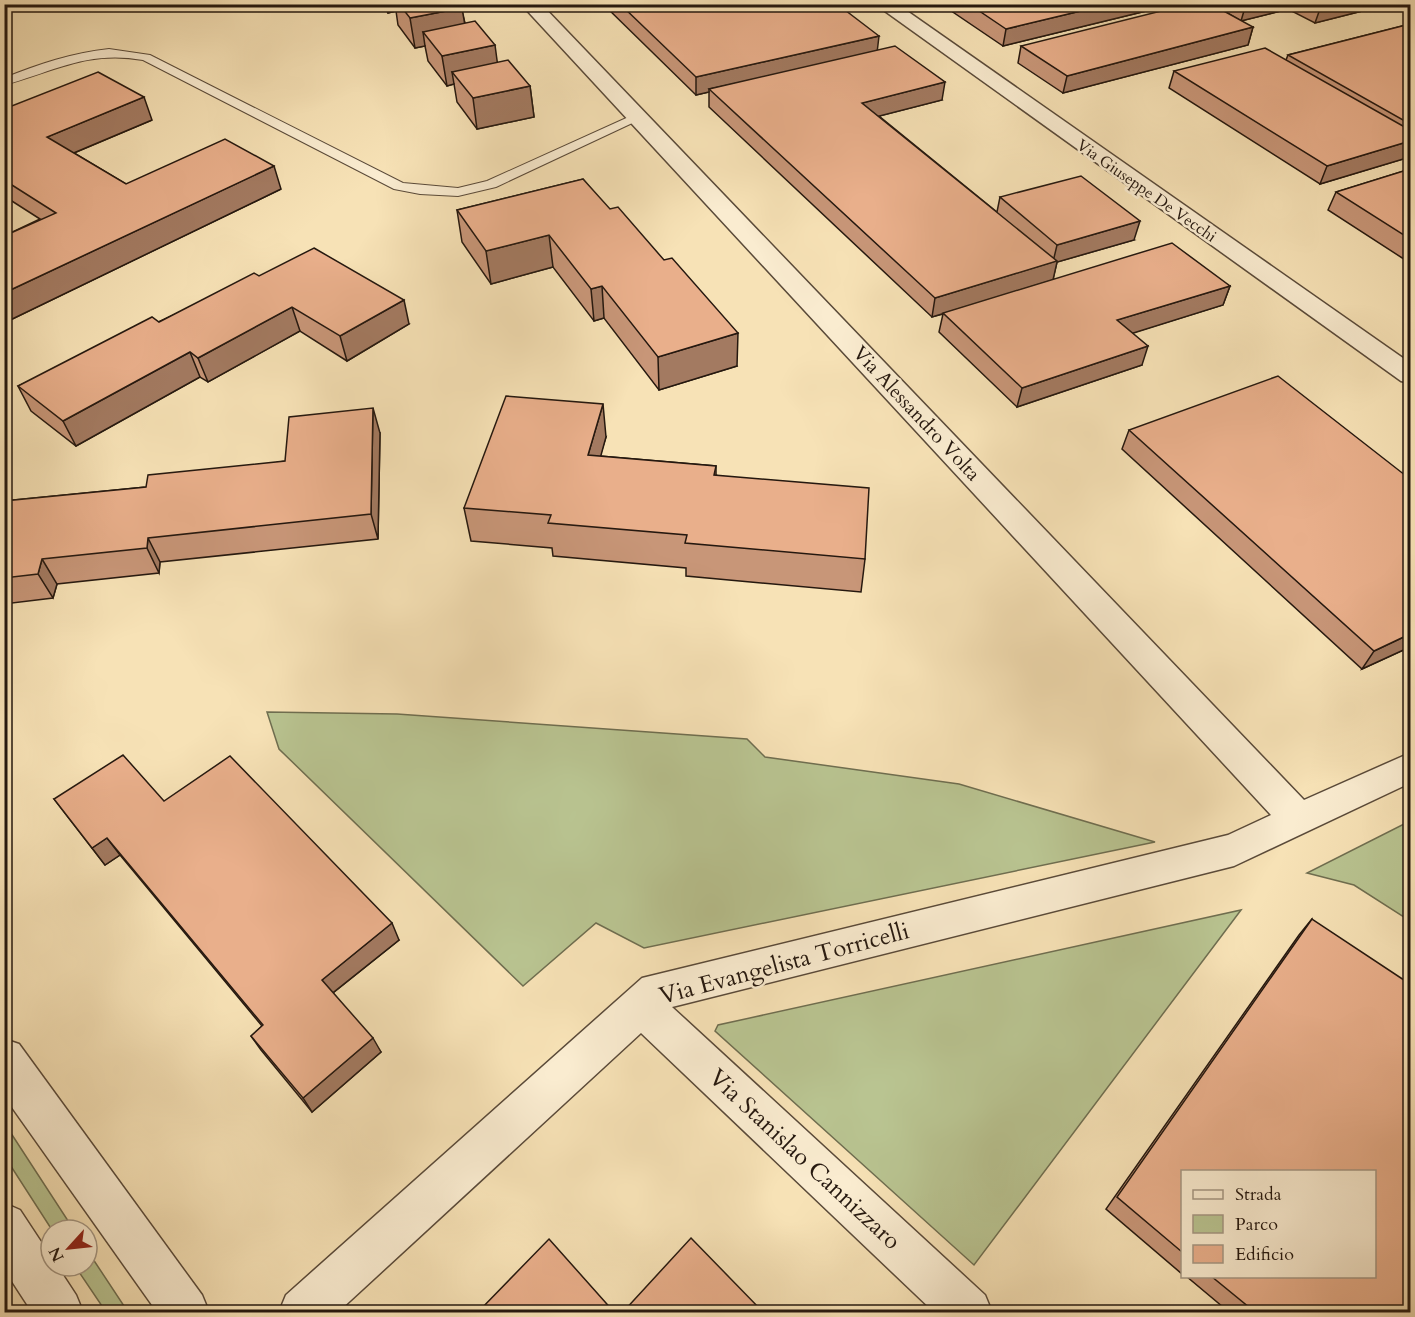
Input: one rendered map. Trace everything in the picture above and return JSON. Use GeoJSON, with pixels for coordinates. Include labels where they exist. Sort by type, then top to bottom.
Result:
{"type":"FeatureCollection","features":[{"type":"Feature","properties":{"kind":"street","name":"Via Giuseppe De Vecchi"},"geometry":{"type":"LineString","coordinates":[[884,4],[1410,375]]}},
{"type":"Feature","properties":{"kind":"street","name":"Via Alessandro Volta"},"geometry":{"type":"LineString","coordinates":[[530,6],[1298,819]]}},
{"type":"Feature","properties":{"kind":"street","name":"Via Evangelista Torricelli"},"geometry":{"type":"LineString","coordinates":[[303,1312],[656,992],[1234,850],[1410,767]]}},
{"type":"Feature","properties":{"kind":"street","name":"Via Stanislao Cannizzaro"},"geometry":{"type":"LineString","coordinates":[[641,1006],[968,1312]]}},
{"type":"Feature","properties":{"kind":"street"},"geometry":{"type":"LineString","coordinates":[[4,1059],[185,1312]]}},
{"type":"Feature","properties":{"kind":"street"},"geometry":{"type":"LineString","coordinates":[[4,1226],[59,1312]]}},
{"type":"Feature","properties":{"kind":"lane"},"geometry":{"type":"LineString","coordinates":[[4,82],[72,57],[104,53],[137,55],[399,186],[420,190],[458,192],[491,184],[637,118]]}},
{"type":"Feature","properties":{"kind":"green space"},"geometry":{"type":"Polygon","coordinates":[[[267,712],[397,714],[747,739],[765,757],[959,784],[1155,842],[644,948],[596,923],[523,986],[279,749],[267,712]]]}},
{"type":"Feature","properties":{"kind":"green space"},"geometry":{"type":"Polygon","coordinates":[[[1410,821],[1410,921],[1354,885],[1307,873],[1410,821]]]}},
{"type":"Feature","properties":{"kind":"green space"},"geometry":{"type":"Polygon","coordinates":[[[1241,910],[974,1265],[715,1031],[718,1025],[1241,910]]]}},
{"type":"Feature","properties":{"kind":"green space"},"geometry":{"type":"Polygon","coordinates":[[[5,1124],[66,1218],[44,1218],[5,1157],[5,1124]]]}},
{"type":"Feature","properties":{"kind":"green space"},"geometry":{"type":"Polygon","coordinates":[[[99,1268],[128,1312],[106,1312],[83,1278],[99,1278],[99,1268]]]}},
{"type":"Feature","properties":{"kind":"building"},"geometry":{"type":"Polygon","coordinates":[[[399,4],[460,4],[462,8],[410,18],[399,4]]]}},
{"type":"Feature","properties":{"kind":"building"},"geometry":{"type":"Polygon","coordinates":[[[620,4],[837,4],[879,36],[696,77],[620,4]]]}},
{"type":"Feature","properties":{"kind":"building"},"geometry":{"type":"Polygon","coordinates":[[[969,4],[1110,4],[1006,29],[969,4]]]}},
{"type":"Feature","properties":{"kind":"building"},"geometry":{"type":"Polygon","coordinates":[[[1189,4],[1211,4],[1253,27],[1067,76],[1021,46],[1189,4]]]}},
{"type":"Feature","properties":{"kind":"building"},"geometry":{"type":"Polygon","coordinates":[[[475,21],[495,45],[442,56],[423,32],[475,21]]]}},
{"type":"Feature","properties":{"kind":"building"},"geometry":{"type":"Polygon","coordinates":[[[1410,24],[1410,124],[1288,55],[1410,24]]]}},
{"type":"Feature","properties":{"kind":"building"},"geometry":{"type":"Polygon","coordinates":[[[895,46],[945,82],[862,103],[1057,261],[935,298],[709,89],[895,46]]]}},
{"type":"Feature","properties":{"kind":"building"},"geometry":{"type":"Polygon","coordinates":[[[1265,48],[1410,130],[1410,141],[1327,166],[1174,71],[1265,48]]]}},
{"type":"Feature","properties":{"kind":"building"},"geometry":{"type":"Polygon","coordinates":[[[508,60],[530,86],[473,98],[452,72],[508,60]]]}},
{"type":"Feature","properties":{"kind":"building"},"geometry":{"type":"Polygon","coordinates":[[[98,72],[144,97],[47,137],[126,184],[225,139],[274,166],[4,293],[4,236],[56,213],[4,180],[4,109],[98,72]]]}},
{"type":"Feature","properties":{"kind":"building"},"geometry":{"type":"Polygon","coordinates":[[[1410,169],[1410,239],[1336,192],[1410,169]]]}},
{"type":"Feature","properties":{"kind":"building"},"geometry":{"type":"Polygon","coordinates":[[[1081,176],[1140,221],[1057,245],[1000,197],[1081,176]]]}},
{"type":"Feature","properties":{"kind":"building"},"geometry":{"type":"Polygon","coordinates":[[[583,179],[610,209],[618,207],[664,260],[672,258],[738,333],[658,357],[602,286],[591,289],[549,235],[486,251],[457,210],[583,179]]]}},
{"type":"Feature","properties":{"kind":"building"},"geometry":{"type":"Polygon","coordinates":[[[1172,243],[1230,286],[1117,320],[1148,346],[1022,388],[943,313],[1172,243]]]}},
{"type":"Feature","properties":{"kind":"building"},"geometry":{"type":"Polygon","coordinates":[[[314,248],[404,300],[340,336],[292,307],[198,358],[190,352],[63,421],[18,386],[152,317],[159,322],[254,273],[259,276],[314,248]]]}},
{"type":"Feature","properties":{"kind":"building"},"geometry":{"type":"Polygon","coordinates":[[[1278,376],[1410,479],[1410,634],[1374,651],[1129,430],[1278,376]]]}},
{"type":"Feature","properties":{"kind":"building"},"geometry":{"type":"Polygon","coordinates":[[[506,396],[603,404],[588,455],[716,466],[714,475],[869,488],[865,559],[685,543],[687,535],[548,523],[551,515],[464,508],[506,396]]]}},
{"type":"Feature","properties":{"kind":"building"},"geometry":{"type":"Polygon","coordinates":[[[373,408],[371,514],[148,538],[147,548],[42,559],[38,574],[4,578],[4,501],[146,487],[148,475],[285,461],[289,417],[373,408]]]}},
{"type":"Feature","properties":{"kind":"building"},"geometry":{"type":"Polygon","coordinates":[[[123,755],[164,801],[230,756],[392,923],[322,980],[373,1038],[303,1098],[251,1036],[263,1025],[107,838],[92,848],[54,799],[123,755]]]}},
{"type":"Feature","properties":{"kind":"building"},"geometry":{"type":"Polygon","coordinates":[[[1312,919],[1410,984],[1410,1312],[1255,1312],[1213,1278],[1376,1278],[1376,1170],[1181,1170],[1181,1251],[1117,1197],[1312,919]]]}},
{"type":"Feature","properties":{"kind":"building"},"geometry":{"type":"Polygon","coordinates":[[[691,1238],[763,1312],[623,1312],[691,1238]]]}},
{"type":"Feature","properties":{"kind":"building"},"geometry":{"type":"Polygon","coordinates":[[[549,1239],[614,1312],[478,1312],[549,1239]]]}}]}
